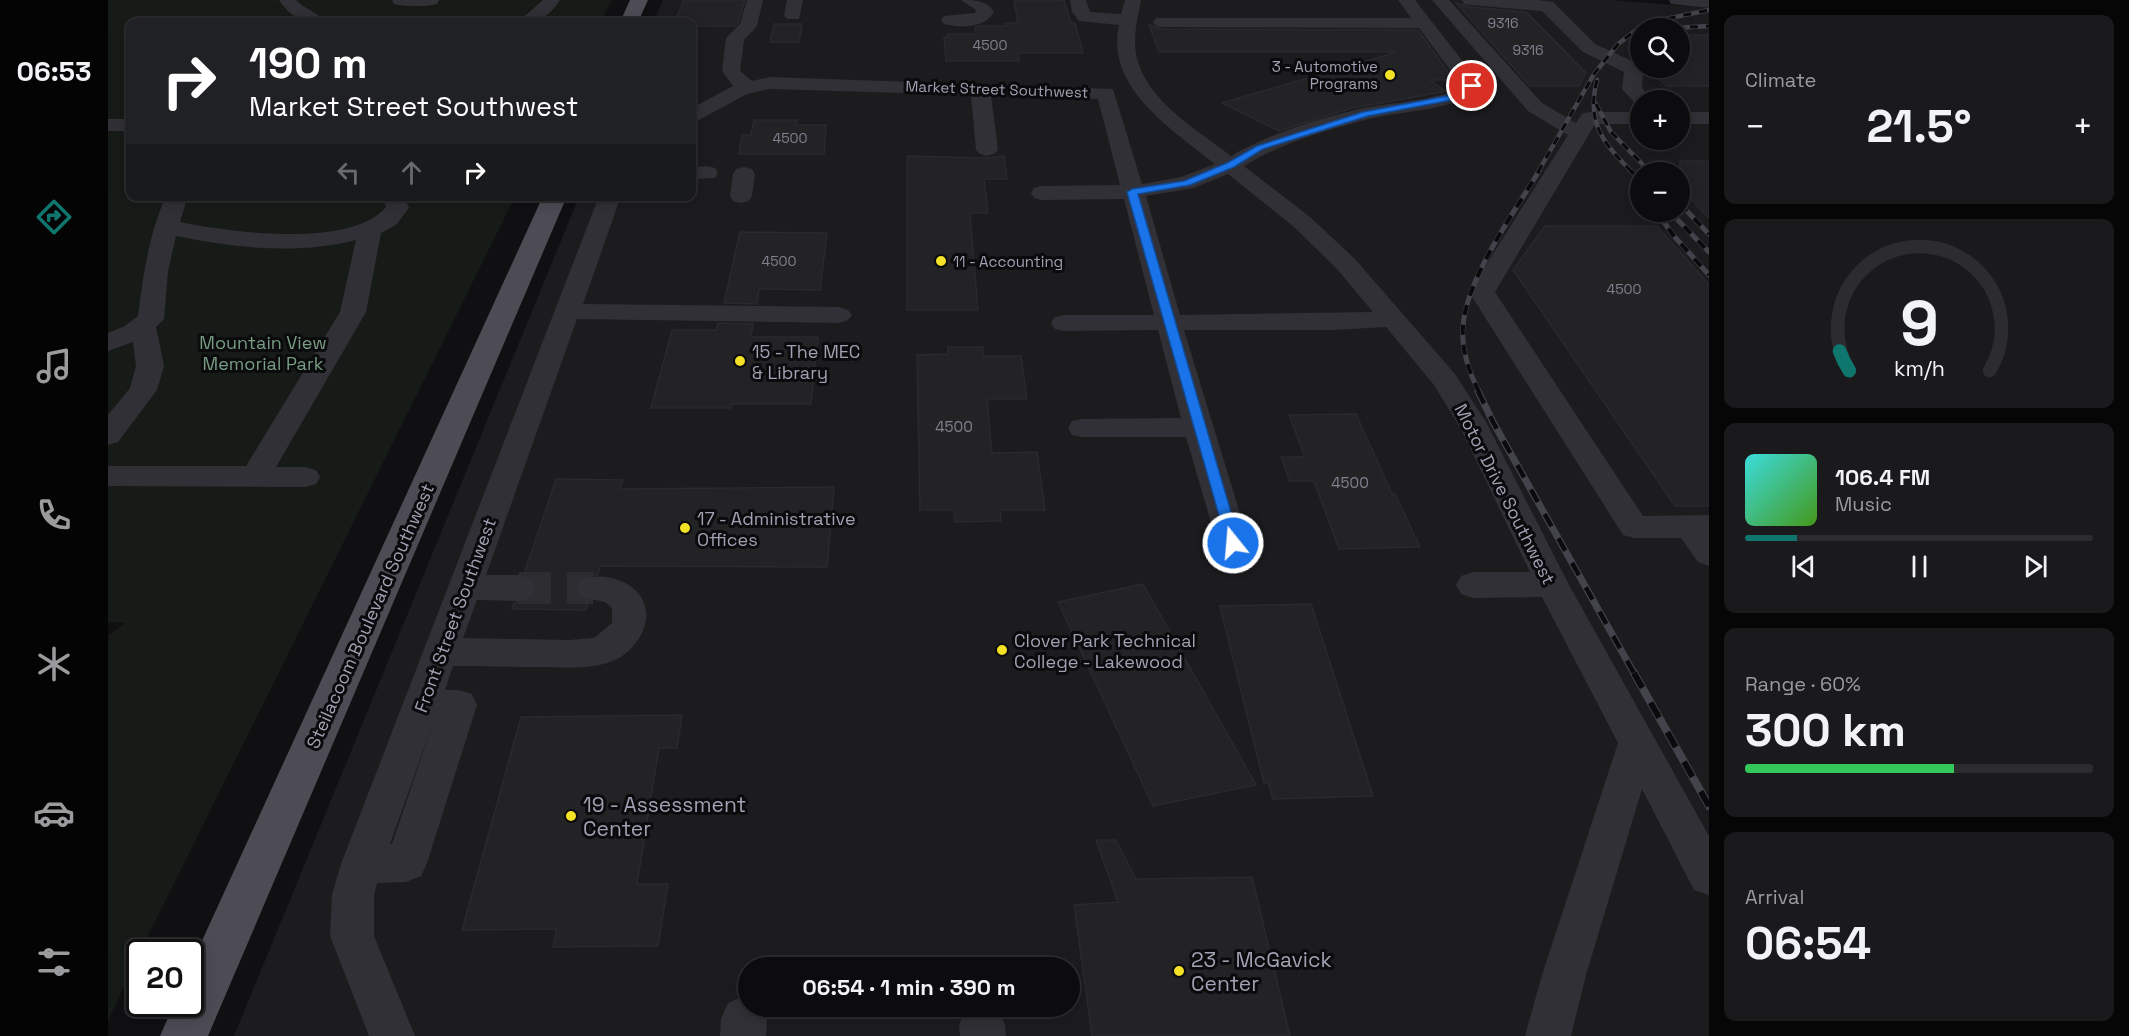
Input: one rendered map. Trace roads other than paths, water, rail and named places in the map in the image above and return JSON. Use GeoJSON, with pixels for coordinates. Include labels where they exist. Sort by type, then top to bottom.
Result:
{"type":"FeatureCollection","features":[{"type":"Feature","properties":{"kind":"main road"},"geometry":{"type":"LineString","coordinates":[[631,18],[639,0]]}},
{"type":"Feature","properties":{"kind":"main road","name":"Steilacoom Boulevard Southwest"},"geometry":{"type":"LineString","coordinates":[[184,1036],[553,201]]}},
{"type":"Feature","properties":{"kind":"street"},"geometry":{"type":"LineString","coordinates":[[287,0],[299,14],[308,18]]}},
{"type":"Feature","properties":{"kind":"street"},"geometry":{"type":"LineString","coordinates":[[400,0],[430,0],[437,18]]}},
{"type":"Feature","properties":{"kind":"street"},"geometry":{"type":"LineString","coordinates":[[532,18],[552,0]]}},
{"type":"Feature","properties":{"kind":"street"},"geometry":{"type":"LineString","coordinates":[[720,82],[735,38],[748,26],[755,0]]}},
{"type":"Feature","properties":{"kind":"street"},"geometry":{"type":"LineString","coordinates":[[950,20],[972,21],[982,17],[985,12],[983,7],[969,0]]}},
{"type":"Feature","properties":{"kind":"street"},"geometry":{"type":"LineString","coordinates":[[1078,0],[1085,17],[1129,20]]}},
{"type":"Feature","properties":{"kind":"street","name":"Motor Drive Southwest"},"geometry":{"type":"LineString","coordinates":[[1133,0],[1126,33],[1129,64],[1140,85],[1165,114],[1302,222],[1346,264],[1445,380],[1476,429],[1552,584],[1709,876]]}},
{"type":"Feature","properties":{"kind":"street"},"geometry":{"type":"LineString","coordinates":[[1042,193],[1132,192],[1186,183],[1231,165],[1260,147],[1378,112],[1454,98],[1470,91],[1472,86],[1406,0]]}},
{"type":"Feature","properties":{"kind":"street"},"geometry":{"type":"LineString","coordinates":[[1440,0],[1535,107],[1584,126],[1630,120]]}},
{"type":"Feature","properties":{"kind":"street"},"geometry":{"type":"LineString","coordinates":[[1470,0],[1525,2],[1547,6],[1568,4]]}},
{"type":"Feature","properties":{"kind":"street"},"geometry":{"type":"LineString","coordinates":[[1677,0],[1709,3]]}},
{"type":"Feature","properties":{"kind":"street"},"geometry":{"type":"LineString","coordinates":[[1547,6],[1589,48],[1634,69],[1633,90]]}},
{"type":"Feature","properties":{"kind":"street"},"geometry":{"type":"LineString","coordinates":[[1162,22],[1424,23]]}},
{"type":"Feature","properties":{"kind":"street"},"geometry":{"type":"LineString","coordinates":[[1572,31],[1596,29]]}},
{"type":"Feature","properties":{"kind":"street","name":"Market Street Southwest"},"geometry":{"type":"LineString","coordinates":[[696,111],[720,82],[747,87],[784,82],[1106,93],[1132,192]]}},
{"type":"Feature","properties":{"kind":"street"},"geometry":{"type":"LineString","coordinates":[[980,89],[987,150]]}},
{"type":"Feature","properties":{"kind":"street"},"geometry":{"type":"LineString","coordinates":[[1690,118],[1709,118]]}},
{"type":"Feature","properties":{"kind":"street"},"geometry":{"type":"LineString","coordinates":[[108,125],[126,125]]}},
{"type":"Feature","properties":{"kind":"street"},"geometry":{"type":"LineString","coordinates":[[1584,126],[1482,292],[1634,527],[1699,527],[1709,554]]}},
{"type":"Feature","properties":{"kind":"street"},"geometry":{"type":"LineString","coordinates":[[1132,192],[1233,543]]}},
{"type":"Feature","properties":{"kind":"street"},"geometry":{"type":"LineString","coordinates":[[108,342],[143,326],[150,319],[153,311],[156,271],[175,201]]}},
{"type":"Feature","properties":{"kind":"street"},"geometry":{"type":"LineString","coordinates":[[168,227],[231,239],[289,241],[370,231],[396,214],[398,208],[395,201]]}},
{"type":"Feature","properties":{"kind":"street","name":"Front Street Southwest"},"geometry":{"type":"LineString","coordinates":[[392,1036],[352,936],[353,895],[362,864],[406,863],[459,705],[421,705],[608,201]]}},
{"type":"Feature","properties":{"kind":"street"},"geometry":{"type":"LineString","coordinates":[[255,477],[353,312],[370,231]]}},
{"type":"Feature","properties":{"kind":"street"},"geometry":{"type":"LineString","coordinates":[[568,311],[839,315]]}},
{"type":"Feature","properties":{"kind":"street"},"geometry":{"type":"LineString","coordinates":[[1064,323],[1333,322],[1394,319]]}},
{"type":"Feature","properties":{"kind":"street"},"geometry":{"type":"LineString","coordinates":[[108,435],[143,390],[150,366],[143,326]]}},
{"type":"Feature","properties":{"kind":"street"},"geometry":{"type":"LineString","coordinates":[[1082,428],[1198,427]]}},
{"type":"Feature","properties":{"kind":"street"},"geometry":{"type":"LineString","coordinates":[[108,476],[305,477]]}},
{"type":"Feature","properties":{"kind":"street"},"geometry":{"type":"LineString","coordinates":[[1473,585],[1552,584]]}},
{"type":"Feature","properties":{"kind":"street"},"geometry":{"type":"LineString","coordinates":[[465,587],[519,588]]}},
{"type":"Feature","properties":{"kind":"street"},"geometry":{"type":"LineString","coordinates":[[441,652],[576,654],[600,651],[616,642],[631,620],[629,606],[621,596],[612,591],[593,588]]}},
{"type":"Feature","properties":{"kind":"street"},"geometry":{"type":"LineString","coordinates":[[1548,1036],[1564,975],[1637,742]]}},
{"type":"Feature","properties":{"kind":"tunnel"},"geometry":{"type":"LineString","coordinates":[[519,588],[593,588]]}},
{"type":"Feature","properties":{"kind":"railway"},"geometry":{"type":"LineString","coordinates":[[1538,172],[1594,74],[1618,44],[1636,30],[1656,21],[1709,10]]}},
{"type":"Feature","properties":{"kind":"railway"},"geometry":{"type":"LineString","coordinates":[[1690,27],[1709,26]]}},
{"type":"Feature","properties":{"kind":"railway"},"geometry":{"type":"LineString","coordinates":[[1597,80],[1594,108],[1600,131],[1605,141],[1630,170]]}},
{"type":"Feature","properties":{"kind":"railway"},"geometry":{"type":"LineString","coordinates":[[1596,104],[1611,132],[1640,162]]}},
{"type":"Feature","properties":{"kind":"railway"},"geometry":{"type":"LineString","coordinates":[[1479,392],[1469,368],[1463,343],[1466,307],[1482,266],[1539,171]]}},
{"type":"Feature","properties":{"kind":"railway"},"geometry":{"type":"LineString","coordinates":[[1690,214],[1709,234]]}},
{"type":"Feature","properties":{"kind":"railway"},"geometry":{"type":"LineString","coordinates":[[1664,222],[1709,275]]}},
{"type":"Feature","properties":{"kind":"railway"},"geometry":{"type":"LineString","coordinates":[[1680,222],[1709,252]]}},
{"type":"Feature","properties":{"kind":"railway"},"geometry":{"type":"LineString","coordinates":[[1478,391],[1493,422],[1635,675]]}},
{"type":"Feature","properties":{"kind":"railway"},"geometry":{"type":"LineString","coordinates":[[1634,673],[1709,806]]}},
{"type":"Feature","properties":{"kind":"place","name":"3 - Automotive Programs"},"geometry":{"type":"Point","coordinates":[1390,75]}},
{"type":"Feature","properties":{"kind":"place","name":"11 - Accounting"},"geometry":{"type":"Point","coordinates":[941,261]}},
{"type":"Feature","properties":{"kind":"place","name":"15 - The MEC & Library"},"geometry":{"type":"Point","coordinates":[740,361]}},
{"type":"Feature","properties":{"kind":"place","name":"17 - Administrative Offices"},"geometry":{"type":"Point","coordinates":[685,528]}},
{"type":"Feature","properties":{"kind":"place","name":"Clover Park Technical College - Lakewood"},"geometry":{"type":"Point","coordinates":[1002,650]}},
{"type":"Feature","properties":{"kind":"place","name":"19 - Assessment Center"},"geometry":{"type":"Point","coordinates":[571,816]}},
{"type":"Feature","properties":{"kind":"place","name":"23 - McGavick Center"},"geometry":{"type":"Point","coordinates":[1179,971]}},
{"type":"Feature","properties":{"kind":"park label","name":"Mountain View Memorial Park"},"geometry":{"type":"Point","coordinates":[263,352]}}]}
